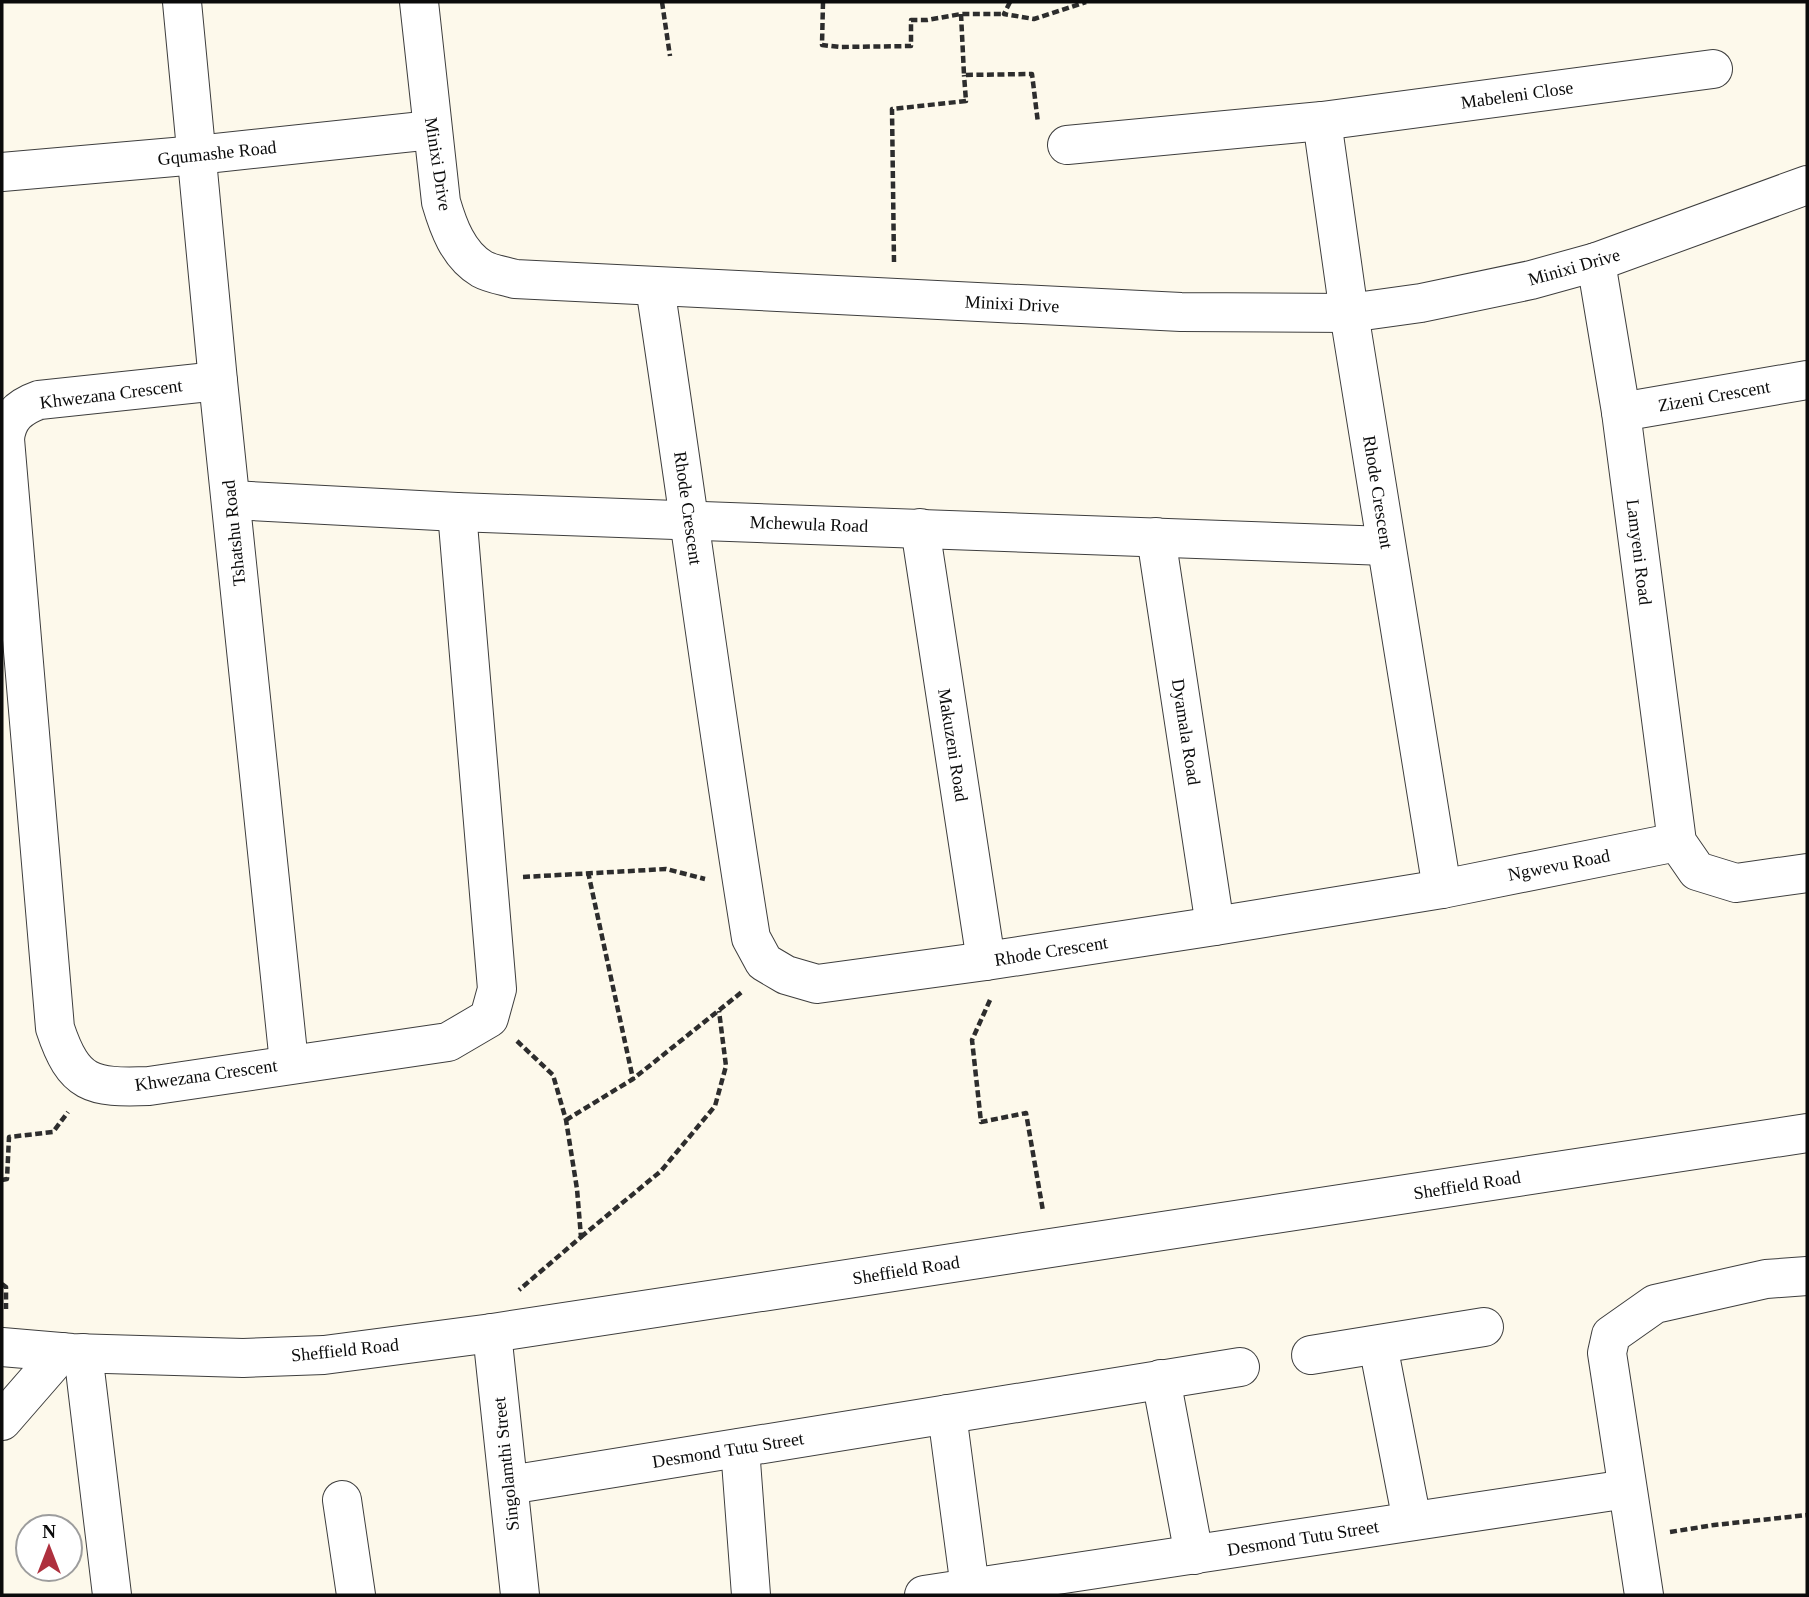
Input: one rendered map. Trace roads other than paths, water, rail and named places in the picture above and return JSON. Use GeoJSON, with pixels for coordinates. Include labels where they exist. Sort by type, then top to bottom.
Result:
{"type":"FeatureCollection","features":[{"type":"Feature","properties":{"kind":"street","name":"Tshatshu Road"},"geometry":{"type":"LineString","coordinates":[[182,2],[218,381],[289,1063]]}},
{"type":"Feature","properties":{"kind":"street","name":"Minixi Drive"},"geometry":{"type":"LineString","coordinates":[[419,2],[441,202],[449,228],[463,252],[482,270],[515,279],[1181,312],[1349,313],[1421,303],[1531,280],[1596,262],[1807,184]]}},
{"type":"Feature","properties":{"kind":"street","name":"Mabeleni Close"},"geometry":{"type":"LineString","coordinates":[[1067,145],[1322,121],[1713,69]]}},
{"type":"Feature","properties":{"kind":"street"},"geometry":{"type":"LineString","coordinates":[[1322,121],[1349,313]]}},
{"type":"Feature","properties":{"kind":"street","name":"Gqumashe Road"},"geometry":{"type":"LineString","coordinates":[[2,172],[197,156],[432,130]]}},
{"type":"Feature","properties":{"kind":"street","name":"Lamyeni Road"},"geometry":{"type":"LineString","coordinates":[[1596,262],[1621,412],[1677,842]]}},
{"type":"Feature","properties":{"kind":"street","name":"Rhode Crescent"},"geometry":{"type":"LineString","coordinates":[[655,287],[751,938],[764,962],[786,975],[817,984],[986,961],[1441,889],[1349,313]]}},
{"type":"Feature","properties":{"kind":"street","name":"Zizeni Crescent"},"geometry":{"type":"LineString","coordinates":[[1621,412],[1807,380]]}},
{"type":"Feature","properties":{"kind":"street","name":"Khwezana Crescent"},"geometry":{"type":"LineString","coordinates":[[218,381],[39,400],[24,406],[6,425],[5,439],[55,1028],[64,1056],[78,1074],[99,1084],[135,1086],[449,1042],[489,1018],[497,989],[457,512]]}},
{"type":"Feature","properties":{"kind":"street","name":"Mchewula Road"},"geometry":{"type":"LineString","coordinates":[[231,500],[457,512],[1386,546]]}},
{"type":"Feature","properties":{"kind":"street","name":"Makuzeni Road"},"geometry":{"type":"LineString","coordinates":[[920,528],[986,961]]}},
{"type":"Feature","properties":{"kind":"street","name":"Dyamala Road"},"geometry":{"type":"LineString","coordinates":[[1156,537],[1215,926]]}},
{"type":"Feature","properties":{"kind":"street"},"geometry":{"type":"LineString","coordinates":[[1677,842],[1697,871],[1736,883],[1807,873]]}},
{"type":"Feature","properties":{"kind":"street","name":"Ngwevu Road"},"geometry":{"type":"LineString","coordinates":[[1441,889],[1677,842]]}},
{"type":"Feature","properties":{"kind":"street","name":"Sheffield Road"},"geometry":{"type":"LineString","coordinates":[[2,1347],[73,1353],[243,1358],[324,1355],[492,1333],[1807,1133]]}},
{"type":"Feature","properties":{"kind":"street"},"geometry":{"type":"LineString","coordinates":[[1644,1595],[1607,1353],[1611,1335],[1655,1304],[1766,1279],[1807,1276]]}},
{"type":"Feature","properties":{"kind":"street"},"geometry":{"type":"LineString","coordinates":[[1311,1355],[1484,1326]]}},
{"type":"Feature","properties":{"kind":"street","name":"Singolamthi Street"},"geometry":{"type":"LineString","coordinates":[[492,1333],[520,1595]]}},
{"type":"Feature","properties":{"kind":"street"},"geometry":{"type":"LineString","coordinates":[[1378,1345],[1412,1521]]}},
{"type":"Feature","properties":{"kind":"street"},"geometry":{"type":"LineString","coordinates":[[2,1421],[73,1353]]}},
{"type":"Feature","properties":{"kind":"street"},"geometry":{"type":"LineString","coordinates":[[73,1353],[112,1595]]}},
{"type":"Feature","properties":{"kind":"street","name":"Desmond Tutu Street"},"geometry":{"type":"LineString","coordinates":[[509,1485],[1240,1367]]}},
{"type":"Feature","properties":{"kind":"street"},"geometry":{"type":"LineString","coordinates":[[1161,1379],[1194,1555]]}},
{"type":"Feature","properties":{"kind":"street"},"geometry":{"type":"LineString","coordinates":[[947,1414],[970,1588]]}},
{"type":"Feature","properties":{"kind":"street"},"geometry":{"type":"LineString","coordinates":[[740,1448],[751,1595]]}},
{"type":"Feature","properties":{"kind":"street","name":"Desmond Tutu Street"},"geometry":{"type":"LineString","coordinates":[[924,1595],[1627,1489]]}},
{"type":"Feature","properties":{"kind":"street"},"geometry":{"type":"LineString","coordinates":[[342,1500],[356,1595]]}}]}
